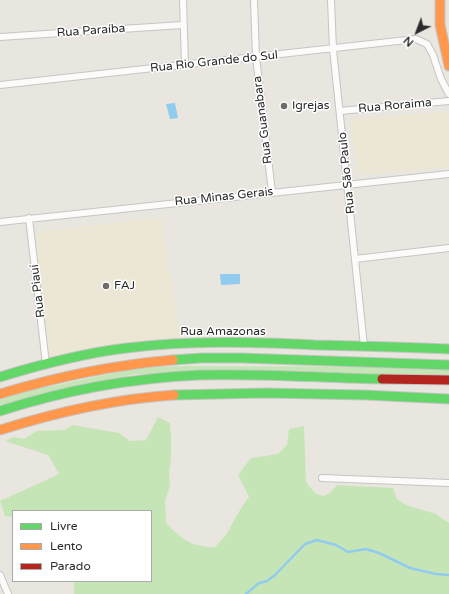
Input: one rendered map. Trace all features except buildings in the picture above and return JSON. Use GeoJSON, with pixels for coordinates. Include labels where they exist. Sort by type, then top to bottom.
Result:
{"type":"FeatureCollection","features":[{"type":"Feature","properties":{"kind":"street"},"geometry":{"type":"LineString","coordinates":[[182,0],[185,65]]}},
{"type":"Feature","properties":{"kind":"street","name":"Rua Guanabara"},"geometry":{"type":"LineString","coordinates":[[254,0],[256,57],[272,192]]}},
{"type":"Feature","properties":{"kind":"street","name":"Rua São Paulo"},"geometry":{"type":"LineString","coordinates":[[331,0],[333,49],[364,346]]}},
{"type":"Feature","properties":{"kind":"street"},"geometry":{"type":"LineString","coordinates":[[440,0],[440,28],[449,66]]}},
{"type":"Feature","properties":{"kind":"street","name":"Rua Paraíba"},"geometry":{"type":"LineString","coordinates":[[0,37],[182,25]]}},
{"type":"Feature","properties":{"kind":"street","name":"Rua Rio Grande do Sul"},"geometry":{"type":"LineString","coordinates":[[0,85],[416,39],[427,44],[433,55],[441,80],[449,94]]}},
{"type":"Feature","properties":{"kind":"street","name":"Rua Roraima"},"geometry":{"type":"LineString","coordinates":[[340,112],[449,101]]}},
{"type":"Feature","properties":{"kind":"street","name":"Rua Minas Gerais"},"geometry":{"type":"LineString","coordinates":[[0,222],[449,174]]}},
{"type":"Feature","properties":{"kind":"street","name":"Rua Piauí"},"geometry":{"type":"LineString","coordinates":[[29,218],[46,364]]}},
{"type":"Feature","properties":{"kind":"street"},"geometry":{"type":"LineString","coordinates":[[355,258],[449,248]]}},
{"type":"Feature","properties":{"kind":"street","name":"Rua Amazonas"},"geometry":{"type":"LineString","coordinates":[[0,377],[30,367],[126,348],[172,344],[221,342],[449,349]]}},
{"type":"Feature","properties":{"kind":"street"},"geometry":{"type":"LineString","coordinates":[[0,394],[25,386],[76,374],[144,363],[189,359],[230,358],[449,365]]}},
{"type":"Feature","properties":{"kind":"street"},"geometry":{"type":"LineString","coordinates":[[0,411],[29,401],[79,390],[136,381],[185,376],[232,375],[449,380]]}},
{"type":"Feature","properties":{"kind":"street"},"geometry":{"type":"LineString","coordinates":[[0,430],[82,408],[161,396],[207,393],[365,395],[449,399]]}},
{"type":"Feature","properties":{"kind":"street"},"geometry":{"type":"LineString","coordinates":[[322,478],[449,483]]}},
{"type":"Feature","properties":{"kind":"street"},"geometry":{"type":"LineString","coordinates":[[0,575],[8,594]]}},
{"type":"Feature","properties":{"kind":"shaded area"},"geometry":{"type":"Polygon","coordinates":[[[445,112],[449,116],[449,167],[359,175],[350,119],[445,112]]]}},
{"type":"Feature","properties":{"kind":"shaded area","name":"FAJ"},"geometry":{"type":"Polygon","coordinates":[[[162,218],[180,341],[48,363],[36,232],[162,218]]]}},
{"type":"Feature","properties":{"kind":"green space"},"geometry":{"type":"Polygon","coordinates":[[[185,366],[449,367],[449,378],[304,373],[135,374],[34,397],[0,408],[0,400],[28,391],[137,368],[185,366]]]}},
{"type":"Feature","properties":{"kind":"green space"},"geometry":{"type":"Polygon","coordinates":[[[158,417],[170,423],[170,486],[165,501],[166,523],[182,538],[193,544],[215,547],[226,535],[249,497],[238,475],[251,458],[278,454],[287,445],[289,429],[304,426],[306,482],[315,493],[323,496],[330,493],[337,485],[393,488],[397,499],[406,505],[436,514],[449,523],[449,594],[74,594],[74,582],[152,582],[152,510],[12,510],[12,517],[5,516],[0,501],[59,474],[48,455],[5,441],[14,437],[24,439],[37,431],[64,430],[73,425],[119,433],[130,441],[146,440],[158,417]]]}},
{"type":"Feature","properties":{"kind":"water"},"geometry":{"type":"Polygon","coordinates":[[[175,103],[178,118],[170,119],[166,104],[175,103]]]}},
{"type":"Feature","properties":{"kind":"water"},"geometry":{"type":"Polygon","coordinates":[[[220,274],[240,274],[240,284],[221,285],[220,274]]]}},
{"type":"Feature","properties":{"kind":"waterway"},"geometry":{"type":"LineString","coordinates":[[246,594],[259,583],[267,581],[275,575],[305,544],[317,540],[336,545],[348,552],[366,549],[379,553],[410,568],[436,574],[449,575]]}},
{"type":"Feature","properties":{"kind":"traffic: fast"},"geometry":{"type":"LineString","coordinates":[[0,377],[47,363],[79,356],[151,345],[245,343],[449,349]]}},
{"type":"Feature","properties":{"kind":"traffic: fast"},"geometry":{"type":"LineString","coordinates":[[173,360],[241,358],[449,365]]}},
{"type":"Feature","properties":{"kind":"traffic: fast"},"geometry":{"type":"LineString","coordinates":[[0,411],[74,391],[149,379],[200,375],[382,379]]}},
{"type":"Feature","properties":{"kind":"traffic: fast"},"geometry":{"type":"LineString","coordinates":[[174,395],[266,393],[365,395],[449,399]]}},
{"type":"Feature","properties":{"kind":"traffic: slow"},"geometry":{"type":"LineString","coordinates":[[440,0],[440,25],[449,66]]}},
{"type":"Feature","properties":{"kind":"traffic: slow"},"geometry":{"type":"LineString","coordinates":[[0,394],[85,372],[173,360]]}},
{"type":"Feature","properties":{"kind":"traffic: slow"},"geometry":{"type":"LineString","coordinates":[[0,430],[86,407],[174,395]]}},
{"type":"Feature","properties":{"kind":"traffic: jam"},"geometry":{"type":"LineString","coordinates":[[382,379],[449,380]]}},
{"type":"Feature","properties":{"kind":"place","name":"Igrejas"},"geometry":{"type":"Point","coordinates":[284,106]}},
{"type":"Feature","properties":{"kind":"place","name":"FAJ"},"geometry":{"type":"Point","coordinates":[106,286]}}]}
